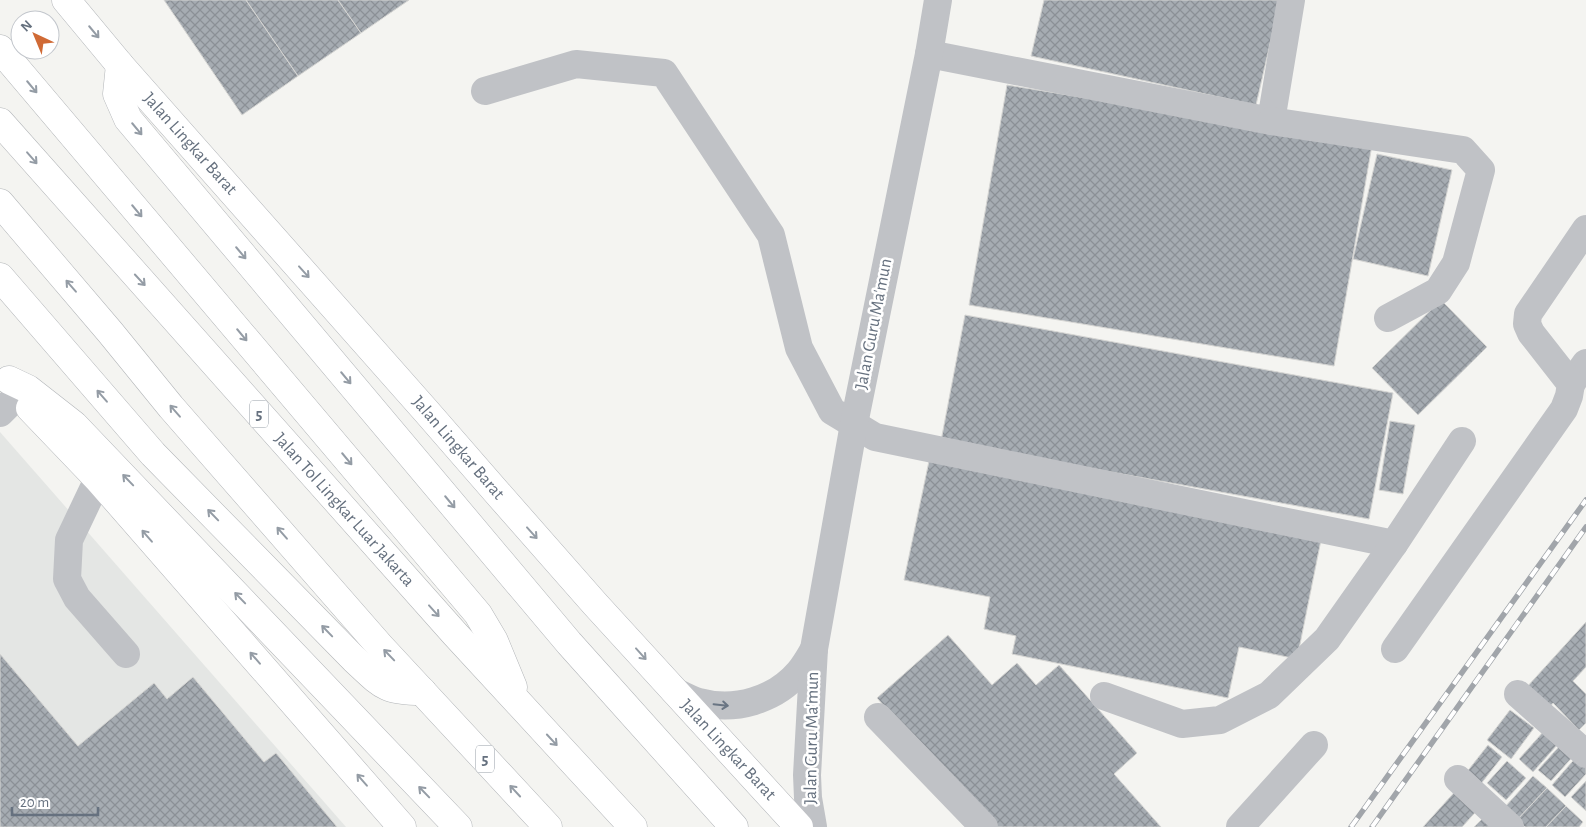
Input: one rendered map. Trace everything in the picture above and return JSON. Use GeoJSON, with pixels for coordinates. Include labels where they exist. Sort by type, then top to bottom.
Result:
{"type":"FeatureCollection","features":[{"type":"Feature","properties":{"kind":"main road","name":"Jalan Lingkar Barat"},"geometry":{"type":"LineString","coordinates":[[66,0],[119,75],[426,411],[506,504],[799,827]]}},
{"type":"Feature","properties":{"kind":"main road"},"geometry":{"type":"LineString","coordinates":[[0,50],[478,614],[494,642],[519,704]]}},
{"type":"Feature","properties":{"kind":"main road","name":"Jalan Lingkar Barat"},"geometry":{"type":"LineString","coordinates":[[119,75],[117,94],[128,119],[568,643],[734,827]]}},
{"type":"Feature","properties":{"kind":"main road","name":"Jalan Tol Lingkar Luar Jakarta"},"geometry":{"type":"LineString","coordinates":[[0,122],[448,627],[633,827]]}},
{"type":"Feature","properties":{"kind":"main road","name":"5"},"geometry":{"type":"LineString","coordinates":[[0,203],[171,407],[379,645],[548,827]]}},
{"type":"Feature","properties":{"kind":"main road"},"geometry":{"type":"LineString","coordinates":[[0,277],[153,454],[355,660],[385,686],[401,691],[422,691]]}},
{"type":"Feature","properties":{"kind":"main road"},"geometry":{"type":"LineString","coordinates":[[7,390],[28,388],[74,425],[458,827]]}},
{"type":"Feature","properties":{"kind":"main road"},"geometry":{"type":"LineString","coordinates":[[7,390],[98,480],[402,827]]}},
{"type":"Feature","properties":{"kind":"street","name":"Jalan Guru Ma'mun"},"geometry":{"type":"LineString","coordinates":[[813,827],[808,798],[808,775],[814,649],[854,424],[929,54],[938,0]]}},
{"type":"Feature","properties":{"kind":"street"},"geometry":{"type":"LineString","coordinates":[[1270,121],[1291,0]]}},
{"type":"Feature","properties":{"kind":"street"},"geometry":{"type":"LineString","coordinates":[[929,54],[1270,121],[1463,150],[1481,170],[1456,263],[1438,291],[1388,318]]}},
{"type":"Feature","properties":{"kind":"street"},"geometry":{"type":"LineString","coordinates":[[485,91],[576,64],[664,73],[771,236],[799,348],[832,411],[875,437],[1394,544]]}},
{"type":"Feature","properties":{"kind":"street"},"geometry":{"type":"LineString","coordinates":[[1395,649],[1564,409],[1578,373],[1531,334],[1527,324],[1528,314],[1586,230]]}},
{"type":"Feature","properties":{"kind":"street"},"geometry":{"type":"LineString","coordinates":[[1104,696],[1182,724],[1220,720],[1269,695],[1327,639],[1394,544],[1462,441]]}},
{"type":"Feature","properties":{"kind":"street"},"geometry":{"type":"LineString","coordinates":[[98,480],[69,540],[67,579],[77,598],[126,654]]}},
{"type":"Feature","properties":{"kind":"street","name":"Jalan Guru Ma'mun"},"geometry":{"type":"LineString","coordinates":[[674,691],[699,702],[727,706],[754,702],[779,690],[800,672],[814,649]]}},
{"type":"Feature","properties":{"kind":"street"},"geometry":{"type":"LineString","coordinates":[[1518,694],[1586,754]]}},
{"type":"Feature","properties":{"kind":"street"},"geometry":{"type":"LineString","coordinates":[[878,717],[984,827]]}},
{"type":"Feature","properties":{"kind":"street"},"geometry":{"type":"LineString","coordinates":[[1240,827],[1314,745]]}},
{"type":"Feature","properties":{"kind":"street"},"geometry":{"type":"LineString","coordinates":[[1458,778],[1510,827]]}},
{"type":"Feature","properties":{"kind":"shaded area"},"geometry":{"type":"Polygon","coordinates":[[[0,432],[346,827],[0,827],[0,432]]]}},
{"type":"Feature","properties":{"kind":"building"},"geometry":{"type":"Polygon","coordinates":[[[164,0],[246,0],[298,76],[242,115],[164,0]]]}},
{"type":"Feature","properties":{"kind":"building"},"geometry":{"type":"Polygon","coordinates":[[[246,0],[338,0],[361,33],[298,76],[246,0]]]}},
{"type":"Feature","properties":{"kind":"building"},"geometry":{"type":"Polygon","coordinates":[[[338,0],[409,0],[361,33],[338,0]]]}},
{"type":"Feature","properties":{"kind":"building"},"geometry":{"type":"Polygon","coordinates":[[[1044,0],[1280,0],[1256,105],[1031,56],[1044,0]]]}},
{"type":"Feature","properties":{"kind":"building"},"geometry":{"type":"Polygon","coordinates":[[[1007,85],[1372,145],[1334,366],[969,305],[1007,85]]]}},
{"type":"Feature","properties":{"kind":"building"},"geometry":{"type":"Polygon","coordinates":[[[1377,154],[1452,170],[1428,276],[1353,259],[1377,154]]]}},
{"type":"Feature","properties":{"kind":"building"},"geometry":{"type":"Polygon","coordinates":[[[1441,300],[1487,347],[1418,415],[1372,368],[1441,300]]]}},
{"type":"Feature","properties":{"kind":"building"},"geometry":{"type":"Polygon","coordinates":[[[965,315],[1393,393],[1369,519],[941,441],[965,315]]]}},
{"type":"Feature","properties":{"kind":"building"},"geometry":{"type":"Polygon","coordinates":[[[1390,421],[1415,425],[1403,494],[1379,490],[1390,421]]]}},
{"type":"Feature","properties":{"kind":"building"},"geometry":{"type":"Polygon","coordinates":[[[929,461],[1321,540],[1297,659],[1239,647],[1228,698],[1012,654],[1016,636],[984,629],[990,597],[904,580],[929,461]]]}},
{"type":"Feature","properties":{"kind":"building"},"geometry":{"type":"Polygon","coordinates":[[[1586,622],[1586,667],[1573,681],[1586,694],[1586,723],[1579,730],[1553,703],[1548,709],[1526,688],[1586,622]]]}},
{"type":"Feature","properties":{"kind":"building"},"geometry":{"type":"Polygon","coordinates":[[[948,635],[992,685],[1017,663],[1036,685],[1059,665],[1137,753],[1114,774],[1161,827],[991,827],[877,698],[948,635]]]}},
{"type":"Feature","properties":{"kind":"building"},"geometry":{"type":"Polygon","coordinates":[[[0,654],[78,746],[154,683],[167,699],[193,677],[264,762],[276,753],[337,827],[0,827],[0,654]]]}},
{"type":"Feature","properties":{"kind":"building"},"geometry":{"type":"Polygon","coordinates":[[[1510,710],[1534,728],[1511,759],[1487,740],[1510,710]]]}},
{"type":"Feature","properties":{"kind":"building"},"geometry":{"type":"Polygon","coordinates":[[[1544,731],[1558,744],[1533,772],[1519,759],[1544,731]]]}},
{"type":"Feature","properties":{"kind":"building"},"geometry":{"type":"Polygon","coordinates":[[[1564,741],[1577,752],[1551,781],[1538,770],[1564,741]]]}},
{"type":"Feature","properties":{"kind":"building"},"geometry":{"type":"Polygon","coordinates":[[[1488,745],[1502,757],[1480,785],[1466,773],[1488,745]]]}},
{"type":"Feature","properties":{"kind":"building"},"geometry":{"type":"Polygon","coordinates":[[[1578,755],[1586,762],[1586,774],[1565,797],[1552,785],[1578,755]]]}},
{"type":"Feature","properties":{"kind":"building"},"geometry":{"type":"Polygon","coordinates":[[[1507,761],[1526,778],[1506,800],[1487,783],[1507,761]]]}},
{"type":"Feature","properties":{"kind":"building"},"geometry":{"type":"Polygon","coordinates":[[[1533,776],[1547,788],[1517,820],[1504,808],[1533,776]]]}},
{"type":"Feature","properties":{"kind":"building"},"geometry":{"type":"Polygon","coordinates":[[[1586,781],[1586,811],[1571,797],[1586,781]]]}},
{"type":"Feature","properties":{"kind":"building"},"geometry":{"type":"Polygon","coordinates":[[[1460,786],[1481,806],[1462,827],[1423,827],[1460,786]]]}},
{"type":"Feature","properties":{"kind":"building"},"geometry":{"type":"Polygon","coordinates":[[[1547,788],[1566,806],[1546,827],[1525,827],[1517,820],[1547,788]]]}},
{"type":"Feature","properties":{"kind":"building"},"geometry":{"type":"Polygon","coordinates":[[[1566,806],[1583,822],[1579,827],[1546,827],[1566,806]]]}},
{"type":"Feature","properties":{"kind":"building"},"geometry":{"type":"Polygon","coordinates":[[[1483,818],[1492,827],[1474,827],[1483,818]]]}},
{"type":"Feature","properties":{"kind":"railway"},"geometry":{"type":"LineString","coordinates":[[1351,827],[1586,500]]}},
{"type":"Feature","properties":{"kind":"railway"},"geometry":{"type":"LineString","coordinates":[[1372,827],[1586,527]]}}]}
